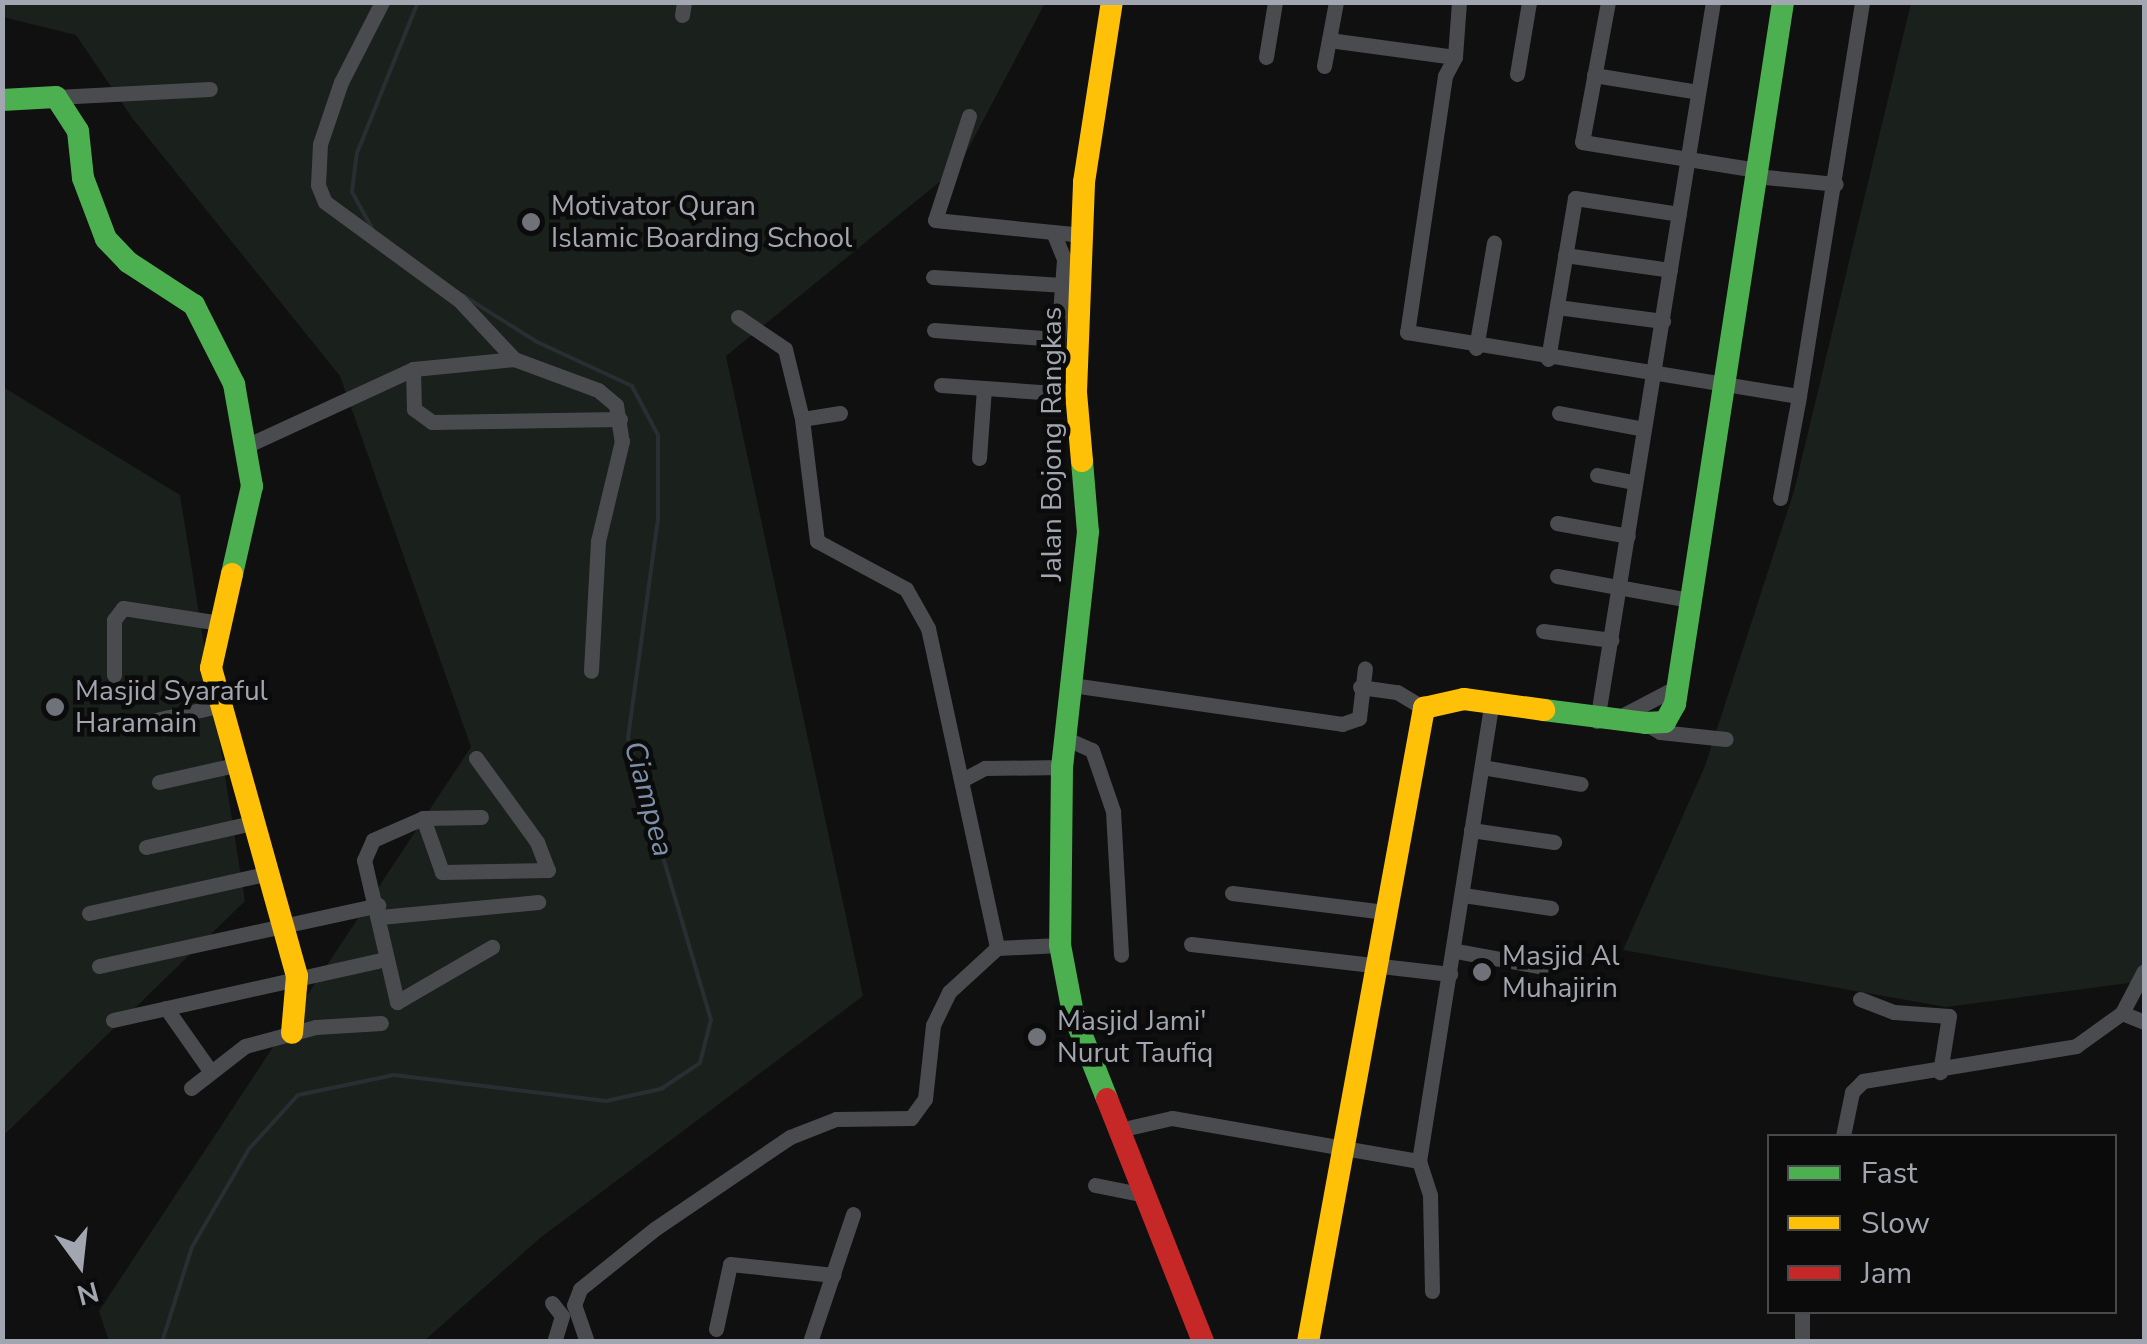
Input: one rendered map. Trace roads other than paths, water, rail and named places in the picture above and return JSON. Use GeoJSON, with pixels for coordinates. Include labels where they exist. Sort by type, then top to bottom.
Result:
{"type":"FeatureCollection","features":[{"type":"Feature","properties":{"kind":"street"},"geometry":{"type":"LineString","coordinates":[[382,2],[341,82],[320,144],[318,184],[324,202],[458,300],[514,359],[610,396],[620,419],[622,440],[598,542],[591,671]]}},
{"type":"Feature","properties":{"kind":"street","name":"Jalan Bojong Rangkas"},"geometry":{"type":"LineString","coordinates":[[1112,2],[1089,129],[1082,234],[1076,392],[1088,532],[1062,767],[1060,945],[1073,1013],[1203,1342]]}},
{"type":"Feature","properties":{"kind":"street"},"geometry":{"type":"LineString","coordinates":[[1266,57],[1275,2]]}},
{"type":"Feature","properties":{"kind":"street"},"geometry":{"type":"LineString","coordinates":[[1324,66],[1336,2]]}},
{"type":"Feature","properties":{"kind":"street"},"geometry":{"type":"LineString","coordinates":[[1449,2],[1459,3],[1456,57],[1445,76],[1406,325],[1411,337],[1653,377],[1800,396]]}},
{"type":"Feature","properties":{"kind":"street"},"geometry":{"type":"LineString","coordinates":[[1517,74],[1528,2]]}},
{"type":"Feature","properties":{"kind":"street"},"geometry":{"type":"LineString","coordinates":[[1608,2],[1582,142],[1836,184]]}},
{"type":"Feature","properties":{"kind":"street"},"geometry":{"type":"LineString","coordinates":[[1605,721],[1610,640],[1713,2]]}},
{"type":"Feature","properties":{"kind":"street"},"geometry":{"type":"LineString","coordinates":[[1360,687],[1397,692],[1424,708],[1453,699],[1605,721],[1665,722],[1677,687],[1783,2]]}},
{"type":"Feature","properties":{"kind":"street"},"geometry":{"type":"LineString","coordinates":[[1780,498],[1836,184],[1862,2]]}},
{"type":"Feature","properties":{"kind":"street"},"geometry":{"type":"LineString","coordinates":[[1330,40],[1456,57]]}},
{"type":"Feature","properties":{"kind":"street"},"geometry":{"type":"LineString","coordinates":[[1594,74],[1698,92]]}},
{"type":"Feature","properties":{"kind":"street"},"geometry":{"type":"LineString","coordinates":[[2,100],[210,89]]}},
{"type":"Feature","properties":{"kind":"street"},"geometry":{"type":"LineString","coordinates":[[56,98],[78,132],[83,178],[106,239],[128,262],[184,294],[202,316],[234,384],[250,444],[252,486],[211,668],[218,706],[297,976],[292,1034]]}},
{"type":"Feature","properties":{"kind":"street"},"geometry":{"type":"LineString","coordinates":[[969,116],[935,220],[1082,234]]}},
{"type":"Feature","properties":{"kind":"street"},"geometry":{"type":"LineString","coordinates":[[1548,360],[1575,198],[1679,214]]}},
{"type":"Feature","properties":{"kind":"street"},"geometry":{"type":"LineString","coordinates":[[940,385],[1054,393],[1064,259],[1052,232]]}},
{"type":"Feature","properties":{"kind":"street"},"geometry":{"type":"LineString","coordinates":[[1476,348],[1494,244]]}},
{"type":"Feature","properties":{"kind":"street"},"geometry":{"type":"LineString","coordinates":[[1565,255],[1670,270]]}},
{"type":"Feature","properties":{"kind":"street"},"geometry":{"type":"LineString","coordinates":[[933,276],[1062,286]]}},
{"type":"Feature","properties":{"kind":"street"},"geometry":{"type":"LineString","coordinates":[[1557,307],[1663,320]]}},
{"type":"Feature","properties":{"kind":"street"},"geometry":{"type":"LineString","coordinates":[[738,317],[786,349],[802,420],[819,546],[899,584],[914,599],[928,628],[964,780],[996,948]]}},
{"type":"Feature","properties":{"kind":"street"},"geometry":{"type":"LineString","coordinates":[[934,330],[1058,339]]}},
{"type":"Feature","properties":{"kind":"street"},"geometry":{"type":"LineString","coordinates":[[250,444],[414,369],[514,359]]}},
{"type":"Feature","properties":{"kind":"street"},"geometry":{"type":"LineString","coordinates":[[414,369],[414,409],[427,421],[620,419]]}},
{"type":"Feature","properties":{"kind":"street"},"geometry":{"type":"LineString","coordinates":[[979,458],[984,388]]}},
{"type":"Feature","properties":{"kind":"street"},"geometry":{"type":"LineString","coordinates":[[802,420],[840,412]]}},
{"type":"Feature","properties":{"kind":"street"},"geometry":{"type":"LineString","coordinates":[[1558,414],[1644,428]]}},
{"type":"Feature","properties":{"kind":"street"},"geometry":{"type":"LineString","coordinates":[[1597,475],[1634,482]]}},
{"type":"Feature","properties":{"kind":"street"},"geometry":{"type":"LineString","coordinates":[[1557,523],[1628,536]]}},
{"type":"Feature","properties":{"kind":"street"},"geometry":{"type":"LineString","coordinates":[[1556,576],[1689,600]]}},
{"type":"Feature","properties":{"kind":"street"},"geometry":{"type":"LineString","coordinates":[[114,675],[115,616],[123,608],[220,623]]}},
{"type":"Feature","properties":{"kind":"street"},"geometry":{"type":"LineString","coordinates":[[1543,630],[1610,640]]}},
{"type":"Feature","properties":{"kind":"street"},"geometry":{"type":"LineString","coordinates":[[1072,685],[1342,724],[1359,718],[1365,668]]}},
{"type":"Feature","properties":{"kind":"street"},"geometry":{"type":"LineString","coordinates":[[1605,721],[1677,687]]}},
{"type":"Feature","properties":{"kind":"street"},"geometry":{"type":"LineString","coordinates":[[1432,1291],[1430,1195],[1419,1160],[1456,952],[1470,830],[1491,704]]}},
{"type":"Feature","properties":{"kind":"street"},"geometry":{"type":"LineString","coordinates":[[150,722],[218,706]]}},
{"type":"Feature","properties":{"kind":"street"},"geometry":{"type":"LineString","coordinates":[[1308,1342],[1345,1144],[1372,965],[1424,708]]}},
{"type":"Feature","properties":{"kind":"street"},"geometry":{"type":"LineString","coordinates":[[1645,723],[1660,732],[1726,739]]}},
{"type":"Feature","properties":{"kind":"street"},"geometry":{"type":"LineString","coordinates":[[1067,739],[1092,750],[1113,810],[1121,956]]}},
{"type":"Feature","properties":{"kind":"street"},"geometry":{"type":"LineString","coordinates":[[423,818],[442,872],[548,870],[537,842],[476,758]]}},
{"type":"Feature","properties":{"kind":"street"},"geometry":{"type":"LineString","coordinates":[[159,782],[235,766]]}},
{"type":"Feature","properties":{"kind":"street"},"geometry":{"type":"LineString","coordinates":[[964,780],[985,768],[1062,767]]}},
{"type":"Feature","properties":{"kind":"street"},"geometry":{"type":"LineString","coordinates":[[1482,767],[1581,784]]}},
{"type":"Feature","properties":{"kind":"street"},"geometry":{"type":"LineString","coordinates":[[481,817],[423,818],[388,830],[365,853],[397,1002],[492,947]]}},
{"type":"Feature","properties":{"kind":"street"},"geometry":{"type":"LineString","coordinates":[[146,847],[252,822]]}},
{"type":"Feature","properties":{"kind":"street"},"geometry":{"type":"LineString","coordinates":[[1470,830],[1554,842]]}},
{"type":"Feature","properties":{"kind":"street"},"geometry":{"type":"LineString","coordinates":[[89,913],[269,873]]}},
{"type":"Feature","properties":{"kind":"street"},"geometry":{"type":"LineString","coordinates":[[1232,893],[1385,912]]}},
{"type":"Feature","properties":{"kind":"street"},"geometry":{"type":"LineString","coordinates":[[1462,894],[1551,908]]}},
{"type":"Feature","properties":{"kind":"street"},"geometry":{"type":"LineString","coordinates":[[99,966],[284,925],[379,911],[538,902]]}},
{"type":"Feature","properties":{"kind":"street"},"geometry":{"type":"LineString","coordinates":[[1191,944],[1450,974]]}},
{"type":"Feature","properties":{"kind":"street"},"geometry":{"type":"LineString","coordinates":[[586,1342],[575,1296],[656,1228],[815,1125],[866,1116],[901,1122],[920,1110],[939,1006],[996,948],[1060,945]]}},
{"type":"Feature","properties":{"kind":"street"},"geometry":{"type":"LineString","coordinates":[[1456,952],[1544,967]]}},
{"type":"Feature","properties":{"kind":"street"},"geometry":{"type":"LineString","coordinates":[[112,1020],[377,961]]}},
{"type":"Feature","properties":{"kind":"street"},"geometry":{"type":"LineString","coordinates":[[1843,1134],[1856,1086],[2076,1046],[2122,1014],[2144,971]]}},
{"type":"Feature","properties":{"kind":"street"},"geometry":{"type":"LineString","coordinates":[[1860,1000],[1894,1012],[1949,1016],[1940,1072]]}},
{"type":"Feature","properties":{"kind":"street"},"geometry":{"type":"LineString","coordinates":[[166,1008],[212,1072]]}},
{"type":"Feature","properties":{"kind":"street"},"geometry":{"type":"LineString","coordinates":[[2122,1014],[2144,1022]]}},
{"type":"Feature","properties":{"kind":"street"},"geometry":{"type":"LineString","coordinates":[[191,1088],[244,1046],[292,1034],[381,1023]]}},
{"type":"Feature","properties":{"kind":"street"},"geometry":{"type":"LineString","coordinates":[[1119,1130],[1172,1118],[1345,1144],[1419,1160]]}},
{"type":"Feature","properties":{"kind":"street"},"geometry":{"type":"LineString","coordinates":[[1095,1184],[1145,1194]]}},
{"type":"Feature","properties":{"kind":"street"},"geometry":{"type":"LineString","coordinates":[[810,1342],[854,1214]]}},
{"type":"Feature","properties":{"kind":"street"},"geometry":{"type":"LineString","coordinates":[[716,1330],[730,1264],[833,1275]]}},
{"type":"Feature","properties":{"kind":"street"},"geometry":{"type":"LineString","coordinates":[[552,1303],[562,1316],[554,1342]]}},
{"type":"Feature","properties":{"kind":"street"},"geometry":{"type":"LineString","coordinates":[[1802,1314],[1802,1342]]}},
{"type":"Feature","properties":{"kind":"waterway","name":"Ciampea"},"geometry":{"type":"LineString","coordinates":[[373,230],[352,192],[357,153],[418,2]]}},
{"type":"Feature","properties":{"kind":"waterway","name":"Ciampea"},"geometry":{"type":"LineString","coordinates":[[162,1342],[192,1247],[249,1149],[298,1095],[394,1075],[606,1101],[661,1089],[700,1063],[711,1020],[628,738],[658,520],[658,435],[632,386],[537,342],[464,296]]}},
{"type":"Feature","properties":{"kind":"place","name":"Motivator Quran Islamic Boarding School"},"geometry":{"type":"Point","coordinates":[531,222]}},
{"type":"Feature","properties":{"kind":"place","name":"Masjid Syaraful Haramain"},"geometry":{"type":"Point","coordinates":[55,707]}},
{"type":"Feature","properties":{"kind":"place","name":"Masjid Al Muhajirin"},"geometry":{"type":"Point","coordinates":[1482,972]}},
{"type":"Feature","properties":{"kind":"place","name":"Masjid Jami' Nurut Taufiq"},"geometry":{"type":"Point","coordinates":[1037,1037]}}]}
